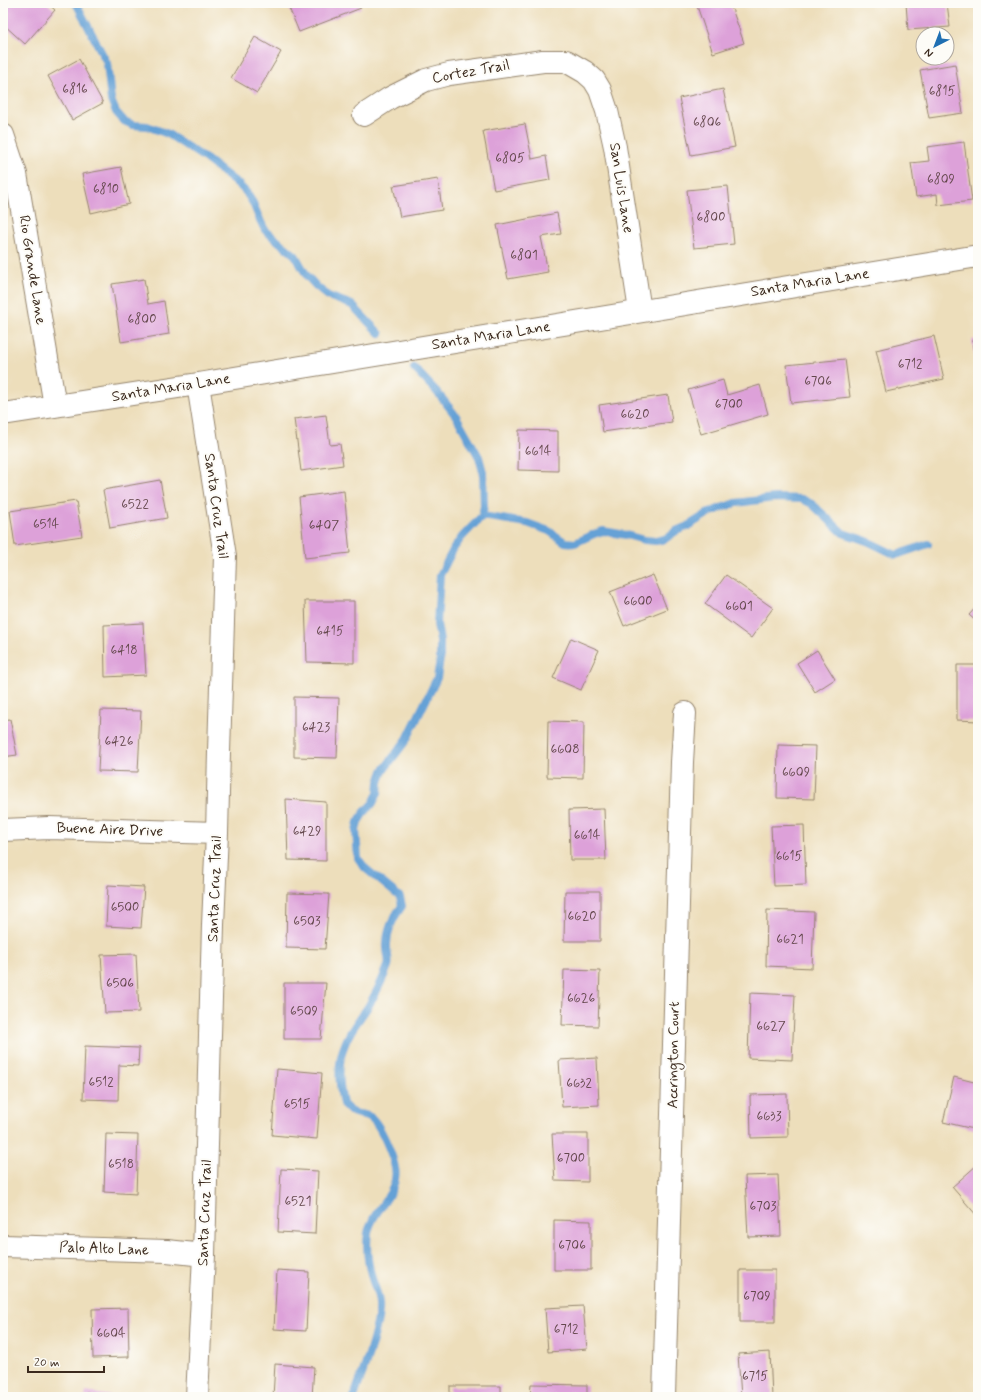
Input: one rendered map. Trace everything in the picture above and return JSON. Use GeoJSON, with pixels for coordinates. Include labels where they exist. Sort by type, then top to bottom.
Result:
{"type":"FeatureCollection","features":[{"type":"Feature","properties":{"kind":"street","name":"Cortez Trail"},"geometry":{"type":"LineString","coordinates":[[364,115],[390,98],[426,80],[449,74],[542,61],[566,61],[585,72]]}},
{"type":"Feature","properties":{"kind":"street","name":"San Luis Lane"},"geometry":{"type":"LineString","coordinates":[[585,72],[594,80],[600,90],[607,111],[615,147],[640,311]]}},
{"type":"Feature","properties":{"kind":"street","name":"Rio Grande Lane"},"geometry":{"type":"LineString","coordinates":[[3,135],[16,174],[55,406]]}},
{"type":"Feature","properties":{"kind":"street","name":"Santa Maria Lane"},"geometry":{"type":"LineString","coordinates":[[3,414],[198,384],[978,256]]}},
{"type":"Feature","properties":{"kind":"street","name":"Santa Cruz Trail"},"geometry":{"type":"LineString","coordinates":[[198,384],[225,556],[204,1255],[198,1397]]}},
{"type":"Feature","properties":{"kind":"street","name":"Accrington Court"},"geometry":{"type":"LineString","coordinates":[[664,1397],[682,762],[685,713]]}},
{"type":"Feature","properties":{"kind":"street","name":"Buene Aire Drive"},"geometry":{"type":"LineString","coordinates":[[3,830],[49,828],[217,832]]}},
{"type":"Feature","properties":{"kind":"street","name":"Palo Alto Lane"},"geometry":{"type":"LineString","coordinates":[[3,1246],[167,1251],[204,1255]]}},
{"type":"Feature","properties":{"kind":"building"},"geometry":{"type":"Polygon","coordinates":[[[3,3],[47,3],[55,10],[25,44],[3,24],[3,3]]]}},
{"type":"Feature","properties":{"kind":"building"},"geometry":{"type":"Polygon","coordinates":[[[287,3],[359,3],[361,8],[299,32],[287,3]]]}},
{"type":"Feature","properties":{"kind":"building"},"geometry":{"type":"Polygon","coordinates":[[[696,3],[730,3],[744,43],[713,53],[696,3]]]}},
{"type":"Feature","properties":{"kind":"building"},"geometry":{"type":"Polygon","coordinates":[[[906,3],[947,3],[950,26],[915,26],[915,30],[908,30],[906,3]]]}},
{"type":"Feature","properties":{"kind":"building"},"geometry":{"type":"Polygon","coordinates":[[[255,37],[281,52],[257,93],[231,78],[255,37]]]}},
{"type":"Feature","properties":{"kind":"building"},"geometry":{"type":"Polygon","coordinates":[[[79,59],[103,103],[72,120],[48,76],[79,59]]]}},
{"type":"Feature","properties":{"kind":"building"},"geometry":{"type":"Polygon","coordinates":[[[955,64],[963,113],[929,118],[920,70],[943,66],[955,66],[955,64]]]}},
{"type":"Feature","properties":{"kind":"building"},"geometry":{"type":"Polygon","coordinates":[[[723,89],[735,147],[691,155],[679,98],[723,89]]]}},
{"type":"Feature","properties":{"kind":"building"},"geometry":{"type":"Polygon","coordinates":[[[525,124],[532,159],[546,156],[550,180],[494,190],[483,131],[525,124]]]}},
{"type":"Feature","properties":{"kind":"building"},"geometry":{"type":"Polygon","coordinates":[[[964,142],[972,201],[938,205],[937,194],[916,197],[911,163],[929,161],[927,147],[964,142]]]}},
{"type":"Feature","properties":{"kind":"building"},"geometry":{"type":"Polygon","coordinates":[[[121,167],[129,204],[91,213],[82,174],[121,167]]]}},
{"type":"Feature","properties":{"kind":"building"},"geometry":{"type":"Polygon","coordinates":[[[438,179],[442,210],[400,217],[393,186],[438,179]]]}},
{"type":"Feature","properties":{"kind":"building"},"geometry":{"type":"Polygon","coordinates":[[[728,186],[734,244],[694,248],[687,190],[728,186]]]}},
{"type":"Feature","properties":{"kind":"building"},"geometry":{"type":"Polygon","coordinates":[[[557,213],[561,234],[541,237],[548,272],[508,279],[497,225],[557,213]]]}},
{"type":"Feature","properties":{"kind":"building"},"geometry":{"type":"Polygon","coordinates":[[[144,279],[148,304],[164,301],[169,334],[121,342],[112,284],[144,279]]]}},
{"type":"Feature","properties":{"kind":"building"},"geometry":{"type":"Polygon","coordinates":[[[934,336],[944,379],[886,392],[876,350],[934,336]]]}},
{"type":"Feature","properties":{"kind":"building"},"geometry":{"type":"Polygon","coordinates":[[[978,339],[978,374],[977,374],[972,340],[978,339]]]}},
{"type":"Feature","properties":{"kind":"building"},"geometry":{"type":"Polygon","coordinates":[[[845,359],[850,397],[791,403],[786,365],[845,359]]]}},
{"type":"Feature","properties":{"kind":"building"},"geometry":{"type":"Polygon","coordinates":[[[723,380],[727,395],[760,385],[768,414],[701,434],[688,390],[723,380]]]}},
{"type":"Feature","properties":{"kind":"building"},"geometry":{"type":"Polygon","coordinates":[[[668,395],[672,422],[603,432],[599,405],[668,395]]]}},
{"type":"Feature","properties":{"kind":"building"},"geometry":{"type":"Polygon","coordinates":[[[326,415],[330,445],[340,444],[343,465],[301,471],[294,419],[326,415]]]}},
{"type":"Feature","properties":{"kind":"building"},"geometry":{"type":"Polygon","coordinates":[[[519,430],[558,431],[558,471],[518,470],[519,430]]]}},
{"type":"Feature","properties":{"kind":"building"},"geometry":{"type":"Polygon","coordinates":[[[160,480],[167,518],[110,528],[103,490],[160,480]]]}},
{"type":"Feature","properties":{"kind":"building"},"geometry":{"type":"Polygon","coordinates":[[[344,491],[350,553],[305,558],[299,497],[344,491]]]}},
{"type":"Feature","properties":{"kind":"building"},"geometry":{"type":"Polygon","coordinates":[[[76,501],[82,536],[15,546],[10,511],[76,501]]]}},
{"type":"Feature","properties":{"kind":"building"},"geometry":{"type":"Polygon","coordinates":[[[653,575],[667,609],[624,626],[610,592],[653,575]]]}},
{"type":"Feature","properties":{"kind":"building"},"geometry":{"type":"Polygon","coordinates":[[[726,575],[773,608],[751,638],[705,604],[726,575]]]}},
{"type":"Feature","properties":{"kind":"building"},"geometry":{"type":"Polygon","coordinates":[[[305,601],[354,601],[354,663],[307,662],[305,601]]]}},
{"type":"Feature","properties":{"kind":"building"},"geometry":{"type":"Polygon","coordinates":[[[978,605],[978,623],[969,615],[978,605]]]}},
{"type":"Feature","properties":{"kind":"building"},"geometry":{"type":"Polygon","coordinates":[[[143,623],[146,675],[105,677],[104,625],[143,623]]]}},
{"type":"Feature","properties":{"kind":"building"},"geometry":{"type":"Polygon","coordinates":[[[571,638],[599,650],[581,690],[553,678],[571,638]]]}},
{"type":"Feature","properties":{"kind":"building"},"geometry":{"type":"Polygon","coordinates":[[[817,650],[835,679],[815,692],[797,663],[817,650]]]}},
{"type":"Feature","properties":{"kind":"building"},"geometry":{"type":"Polygon","coordinates":[[[957,665],[978,665],[978,721],[957,720],[957,665]]]}},
{"type":"Feature","properties":{"kind":"building"},"geometry":{"type":"Polygon","coordinates":[[[294,697],[339,698],[337,758],[294,757],[294,697]]]}},
{"type":"Feature","properties":{"kind":"building"},"geometry":{"type":"Polygon","coordinates":[[[101,710],[141,711],[138,772],[98,771],[101,710]]]}},
{"type":"Feature","properties":{"kind":"building"},"geometry":{"type":"Polygon","coordinates":[[[10,719],[17,755],[3,757],[3,720],[10,719]]]}},
{"type":"Feature","properties":{"kind":"building"},"geometry":{"type":"Polygon","coordinates":[[[548,721],[584,722],[583,778],[547,777],[548,721]]]}},
{"type":"Feature","properties":{"kind":"building"},"geometry":{"type":"Polygon","coordinates":[[[778,745],[816,746],[814,799],[777,798],[778,745]]]}},
{"type":"Feature","properties":{"kind":"building"},"geometry":{"type":"Polygon","coordinates":[[[286,799],[326,802],[326,861],[288,860],[286,799]]]}},
{"type":"Feature","properties":{"kind":"building"},"geometry":{"type":"Polygon","coordinates":[[[604,809],[606,860],[570,860],[569,810],[604,809]]]}},
{"type":"Feature","properties":{"kind":"building"},"geometry":{"type":"Polygon","coordinates":[[[804,825],[806,885],[774,886],[771,826],[804,825]]]}},
{"type":"Feature","properties":{"kind":"building"},"geometry":{"type":"Polygon","coordinates":[[[108,885],[144,887],[141,928],[106,926],[108,885]]]}},
{"type":"Feature","properties":{"kind":"building"},"geometry":{"type":"Polygon","coordinates":[[[565,891],[600,891],[600,941],[564,941],[565,891]]]}},
{"type":"Feature","properties":{"kind":"building"},"geometry":{"type":"Polygon","coordinates":[[[287,893],[329,894],[325,949],[286,948],[287,893]]]}},
{"type":"Feature","properties":{"kind":"building"},"geometry":{"type":"Polygon","coordinates":[[[767,910],[814,912],[812,968],[766,966],[767,910]]]}},
{"type":"Feature","properties":{"kind":"building"},"geometry":{"type":"Polygon","coordinates":[[[136,954],[139,1012],[105,1013],[101,955],[136,954]]]}},
{"type":"Feature","properties":{"kind":"building"},"geometry":{"type":"Polygon","coordinates":[[[564,970],[600,971],[598,1026],[562,1025],[564,970]]]}},
{"type":"Feature","properties":{"kind":"building"},"geometry":{"type":"Polygon","coordinates":[[[284,983],[326,983],[321,1039],[284,1039],[284,983]]]}},
{"type":"Feature","properties":{"kind":"building"},"geometry":{"type":"Polygon","coordinates":[[[750,993],[795,995],[792,1060],[748,1058],[750,993]]]}},
{"type":"Feature","properties":{"kind":"building"},"geometry":{"type":"Polygon","coordinates":[[[85,1046],[139,1048],[138,1066],[119,1065],[118,1100],[83,1099],[85,1046]]]}},
{"type":"Feature","properties":{"kind":"building"},"geometry":{"type":"Polygon","coordinates":[[[597,1058],[599,1105],[562,1107],[559,1060],[597,1058]]]}},
{"type":"Feature","properties":{"kind":"building"},"geometry":{"type":"Polygon","coordinates":[[[277,1069],[322,1073],[317,1139],[272,1135],[277,1069]]]}},
{"type":"Feature","properties":{"kind":"building"},"geometry":{"type":"Polygon","coordinates":[[[954,1077],[978,1083],[978,1130],[943,1122],[954,1077]]]}},
{"type":"Feature","properties":{"kind":"building"},"geometry":{"type":"Polygon","coordinates":[[[787,1094],[788,1137],[751,1138],[750,1095],[787,1094]]]}},
{"type":"Feature","properties":{"kind":"building"},"geometry":{"type":"Polygon","coordinates":[[[106,1134],[138,1135],[136,1194],[104,1192],[106,1134]]]}},
{"type":"Feature","properties":{"kind":"building"},"geometry":{"type":"Polygon","coordinates":[[[552,1134],[588,1134],[588,1182],[555,1181],[552,1134]]]}},
{"type":"Feature","properties":{"kind":"building"},"geometry":{"type":"Polygon","coordinates":[[[977,1165],[978,1167],[978,1217],[952,1187],[977,1165]]]}},
{"type":"Feature","properties":{"kind":"building"},"geometry":{"type":"Polygon","coordinates":[[[281,1169],[318,1171],[315,1234],[278,1232],[281,1169]]]}},
{"type":"Feature","properties":{"kind":"building"},"geometry":{"type":"Polygon","coordinates":[[[778,1175],[781,1236],[748,1237],[745,1176],[778,1175]]]}},
{"type":"Feature","properties":{"kind":"building"},"geometry":{"type":"Polygon","coordinates":[[[554,1220],[591,1221],[591,1270],[554,1270],[554,1220]]]}},
{"type":"Feature","properties":{"kind":"building"},"geometry":{"type":"Polygon","coordinates":[[[277,1270],[309,1272],[306,1331],[274,1329],[277,1270]]]}},
{"type":"Feature","properties":{"kind":"building"},"geometry":{"type":"Polygon","coordinates":[[[740,1270],[775,1270],[775,1322],[740,1322],[740,1270]]]}},
{"type":"Feature","properties":{"kind":"building"},"geometry":{"type":"Polygon","coordinates":[[[583,1306],[587,1349],[548,1352],[545,1308],[583,1306]]]}},
{"type":"Feature","properties":{"kind":"building"},"geometry":{"type":"Polygon","coordinates":[[[128,1308],[129,1357],[93,1358],[92,1309],[128,1308]]]}},
{"type":"Feature","properties":{"kind":"building"},"geometry":{"type":"Polygon","coordinates":[[[770,1352],[772,1397],[741,1397],[738,1354],[770,1352]]]}},
{"type":"Feature","properties":{"kind":"building"},"geometry":{"type":"Polygon","coordinates":[[[275,1364],[314,1367],[312,1397],[273,1397],[275,1364]]]}},
{"type":"Feature","properties":{"kind":"building"},"geometry":{"type":"Polygon","coordinates":[[[531,1384],[587,1385],[587,1397],[530,1397],[531,1384]]]}},
{"type":"Feature","properties":{"kind":"building"},"geometry":{"type":"Polygon","coordinates":[[[450,1386],[501,1386],[501,1397],[450,1397],[450,1386]]]}},
{"type":"Feature","properties":{"kind":"building"},"geometry":{"type":"Polygon","coordinates":[[[86,1392],[113,1396],[85,1397],[86,1392]]]}},
{"type":"Feature","properties":{"kind":"waterway"},"geometry":{"type":"LineString","coordinates":[[76,3],[107,63],[111,100],[116,112],[124,121],[133,125],[147,126],[168,134],[206,159],[238,184],[246,192],[253,203],[265,230],[295,255],[307,276],[316,286],[328,296],[352,305],[380,334]]}},
{"type":"Feature","properties":{"kind":"waterway"},"geometry":{"type":"LineString","coordinates":[[354,1397],[372,1346],[379,1313],[378,1297],[368,1261],[368,1233],[375,1216],[390,1194],[395,1177],[395,1168],[386,1140],[374,1120],[366,1115],[352,1112],[343,1104],[340,1089],[340,1066],[342,1051],[347,1039],[372,1000],[388,966],[387,942],[389,931],[395,916],[402,906],[400,897],[365,868],[358,858],[356,831],[358,822],[373,803],[378,793],[379,782],[383,771],[407,739],[437,678],[440,659],[440,641],[437,624],[440,575],[454,548],[462,537],[482,516],[484,506],[483,472],[479,457],[456,416],[437,392],[414,368]]}},
{"type":"Feature","properties":{"kind":"waterway"},"geometry":{"type":"LineString","coordinates":[[482,516],[527,523],[549,531],[565,542],[575,543],[603,531],[644,540],[656,541],[665,539],[676,531],[688,526],[707,514],[736,503],[775,498],[802,499],[812,504],[843,533],[867,541],[896,555],[928,544]]}}]}
